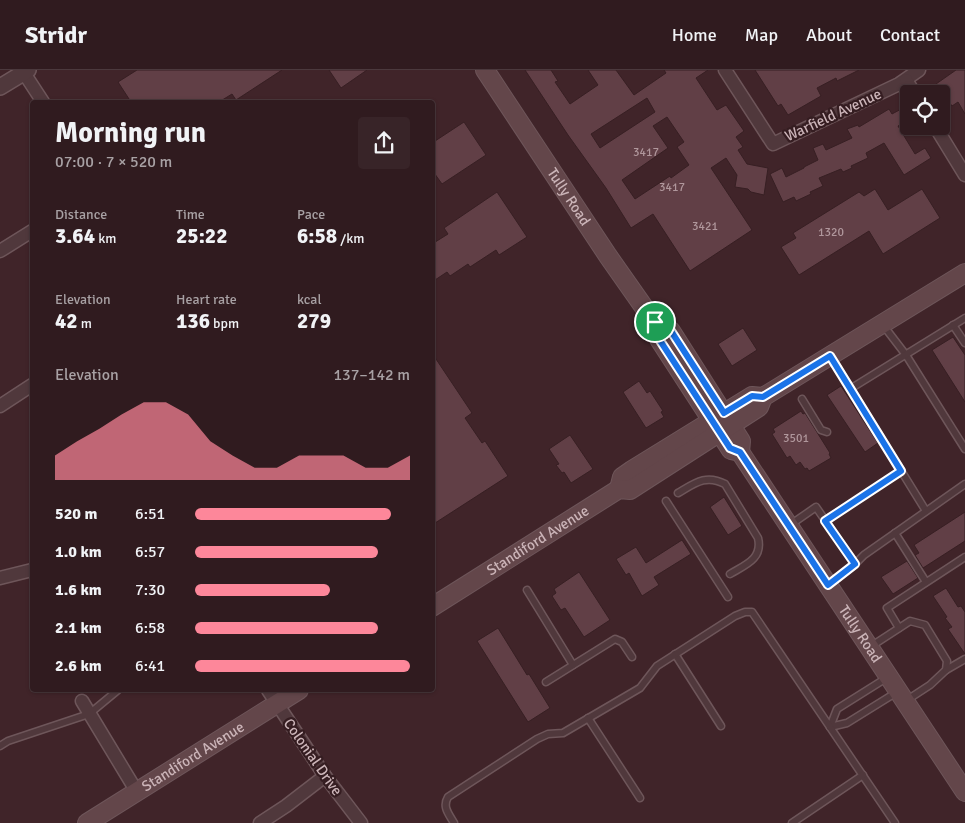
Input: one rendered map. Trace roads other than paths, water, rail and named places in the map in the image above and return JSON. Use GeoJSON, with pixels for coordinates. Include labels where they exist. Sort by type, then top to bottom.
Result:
{"type":"FeatureCollection","features":[{"type":"Feature","properties":{"kind":"main road","name":"Tully Road"},"geometry":{"type":"LineString","coordinates":[[485,70],[608,256],[655,322],[671,331],[722,423],[742,443],[740,452],[965,792]]}},
{"type":"Feature","properties":{"kind":"main road","name":"Standiford Avenue"},"geometry":{"type":"LineString","coordinates":[[435,605],[619,489],[622,477],[722,423],[759,407],[763,397],[965,273]]}},
{"type":"Feature","properties":{"kind":"main road","name":"Standiford Avenue"},"geometry":{"type":"LineString","coordinates":[[86,823],[137,792],[273,697],[292,692]]}},
{"type":"Feature","properties":{"kind":"street","name":"Warfield Avenue"},"geometry":{"type":"LineString","coordinates":[[726,70],[773,144],[906,80],[919,70]]}},
{"type":"Feature","properties":{"kind":"street"},"geometry":{"type":"LineString","coordinates":[[0,88],[26,71],[43,100]]}},
{"type":"Feature","properties":{"kind":"street"},"geometry":{"type":"LineString","coordinates":[[906,80],[909,85]]}},
{"type":"Feature","properties":{"kind":"street"},"geometry":{"type":"LineString","coordinates":[[941,135],[965,175]]}},
{"type":"Feature","properties":{"kind":"street"},"geometry":{"type":"LineString","coordinates":[[0,251],[30,232]]}},
{"type":"Feature","properties":{"kind":"street"},"geometry":{"type":"LineString","coordinates":[[0,406],[30,386]]}},
{"type":"Feature","properties":{"kind":"street"},"geometry":{"type":"LineString","coordinates":[[0,578],[30,570]]}},
{"type":"Feature","properties":{"kind":"street","name":"Colonial Drive"},"geometry":{"type":"LineString","coordinates":[[273,697],[325,776],[360,823]]}},
{"type":"Feature","properties":{"kind":"street"},"geometry":{"type":"LineString","coordinates":[[82,701],[137,792]]}},
{"type":"Feature","properties":{"kind":"street"},"geometry":{"type":"LineString","coordinates":[[260,823],[325,776]]}},
{"type":"Feature","properties":{"kind":"lane"},"geometry":{"type":"LineString","coordinates":[[850,389],[965,318]]}},
{"type":"Feature","properties":{"kind":"lane"},"geometry":{"type":"LineString","coordinates":[[882,323],[906,355],[965,448]]}},
{"type":"Feature","properties":{"kind":"lane"},"geometry":{"type":"LineString","coordinates":[[953,325],[965,343]]}},
{"type":"Feature","properties":{"kind":"lane"},"geometry":{"type":"LineString","coordinates":[[830,356],[926,511]]}},
{"type":"Feature","properties":{"kind":"lane"},"geometry":{"type":"LineString","coordinates":[[802,399],[821,430],[827,432]]}},
{"type":"Feature","properties":{"kind":"lane"},"geometry":{"type":"LineString","coordinates":[[825,521],[901,471]]}},
{"type":"Feature","properties":{"kind":"lane"},"geometry":{"type":"LineString","coordinates":[[678,493],[695,482],[707,479],[717,480],[724,484],[758,538],[760,545],[759,551],[754,558],[730,574]]}},
{"type":"Feature","properties":{"kind":"lane"},"geometry":{"type":"LineString","coordinates":[[828,585],[864,555],[965,484]]}},
{"type":"Feature","properties":{"kind":"lane"},"geometry":{"type":"LineString","coordinates":[[666,501],[728,597]]}},
{"type":"Feature","properties":{"kind":"lane"},"geometry":{"type":"LineString","coordinates":[[789,525],[816,508],[855,564]]}},
{"type":"Feature","properties":{"kind":"lane"},"geometry":{"type":"LineString","coordinates":[[895,533],[926,582]]}},
{"type":"Feature","properties":{"kind":"lane"},"geometry":{"type":"LineString","coordinates":[[900,628],[887,608],[965,557]]}},
{"type":"Feature","properties":{"kind":"lane"},"geometry":{"type":"LineString","coordinates":[[526,590],[573,665]]}},
{"type":"Feature","properties":{"kind":"lane"},"geometry":{"type":"LineString","coordinates":[[454,823],[446,808],[445,802],[448,796],[537,739],[548,734],[563,733],[640,688],[657,666],[734,616],[745,612],[752,612],[895,823]]}},
{"type":"Feature","properties":{"kind":"lane"},"geometry":{"type":"LineString","coordinates":[[869,647],[910,622],[925,625],[947,661],[946,670]]}},
{"type":"Feature","properties":{"kind":"lane"},"geometry":{"type":"LineString","coordinates":[[546,682],[615,639],[622,642],[632,657]]}},
{"type":"Feature","properties":{"kind":"lane"},"geometry":{"type":"LineString","coordinates":[[675,654],[721,726]]}},
{"type":"Feature","properties":{"kind":"lane"},"geometry":{"type":"LineString","coordinates":[[830,727],[837,709],[898,690],[930,685],[946,670],[965,659]]}},
{"type":"Feature","properties":{"kind":"lane"},"geometry":{"type":"LineString","coordinates":[[830,727],[846,723],[898,690]]}},
{"type":"Feature","properties":{"kind":"lane"},"geometry":{"type":"LineString","coordinates":[[0,746],[8,741],[89,714],[116,692]]}},
{"type":"Feature","properties":{"kind":"lane"},"geometry":{"type":"LineString","coordinates":[[588,718],[640,798]]}},
{"type":"Feature","properties":{"kind":"lane"},"geometry":{"type":"LineString","coordinates":[[792,823],[863,775]]}}]}
